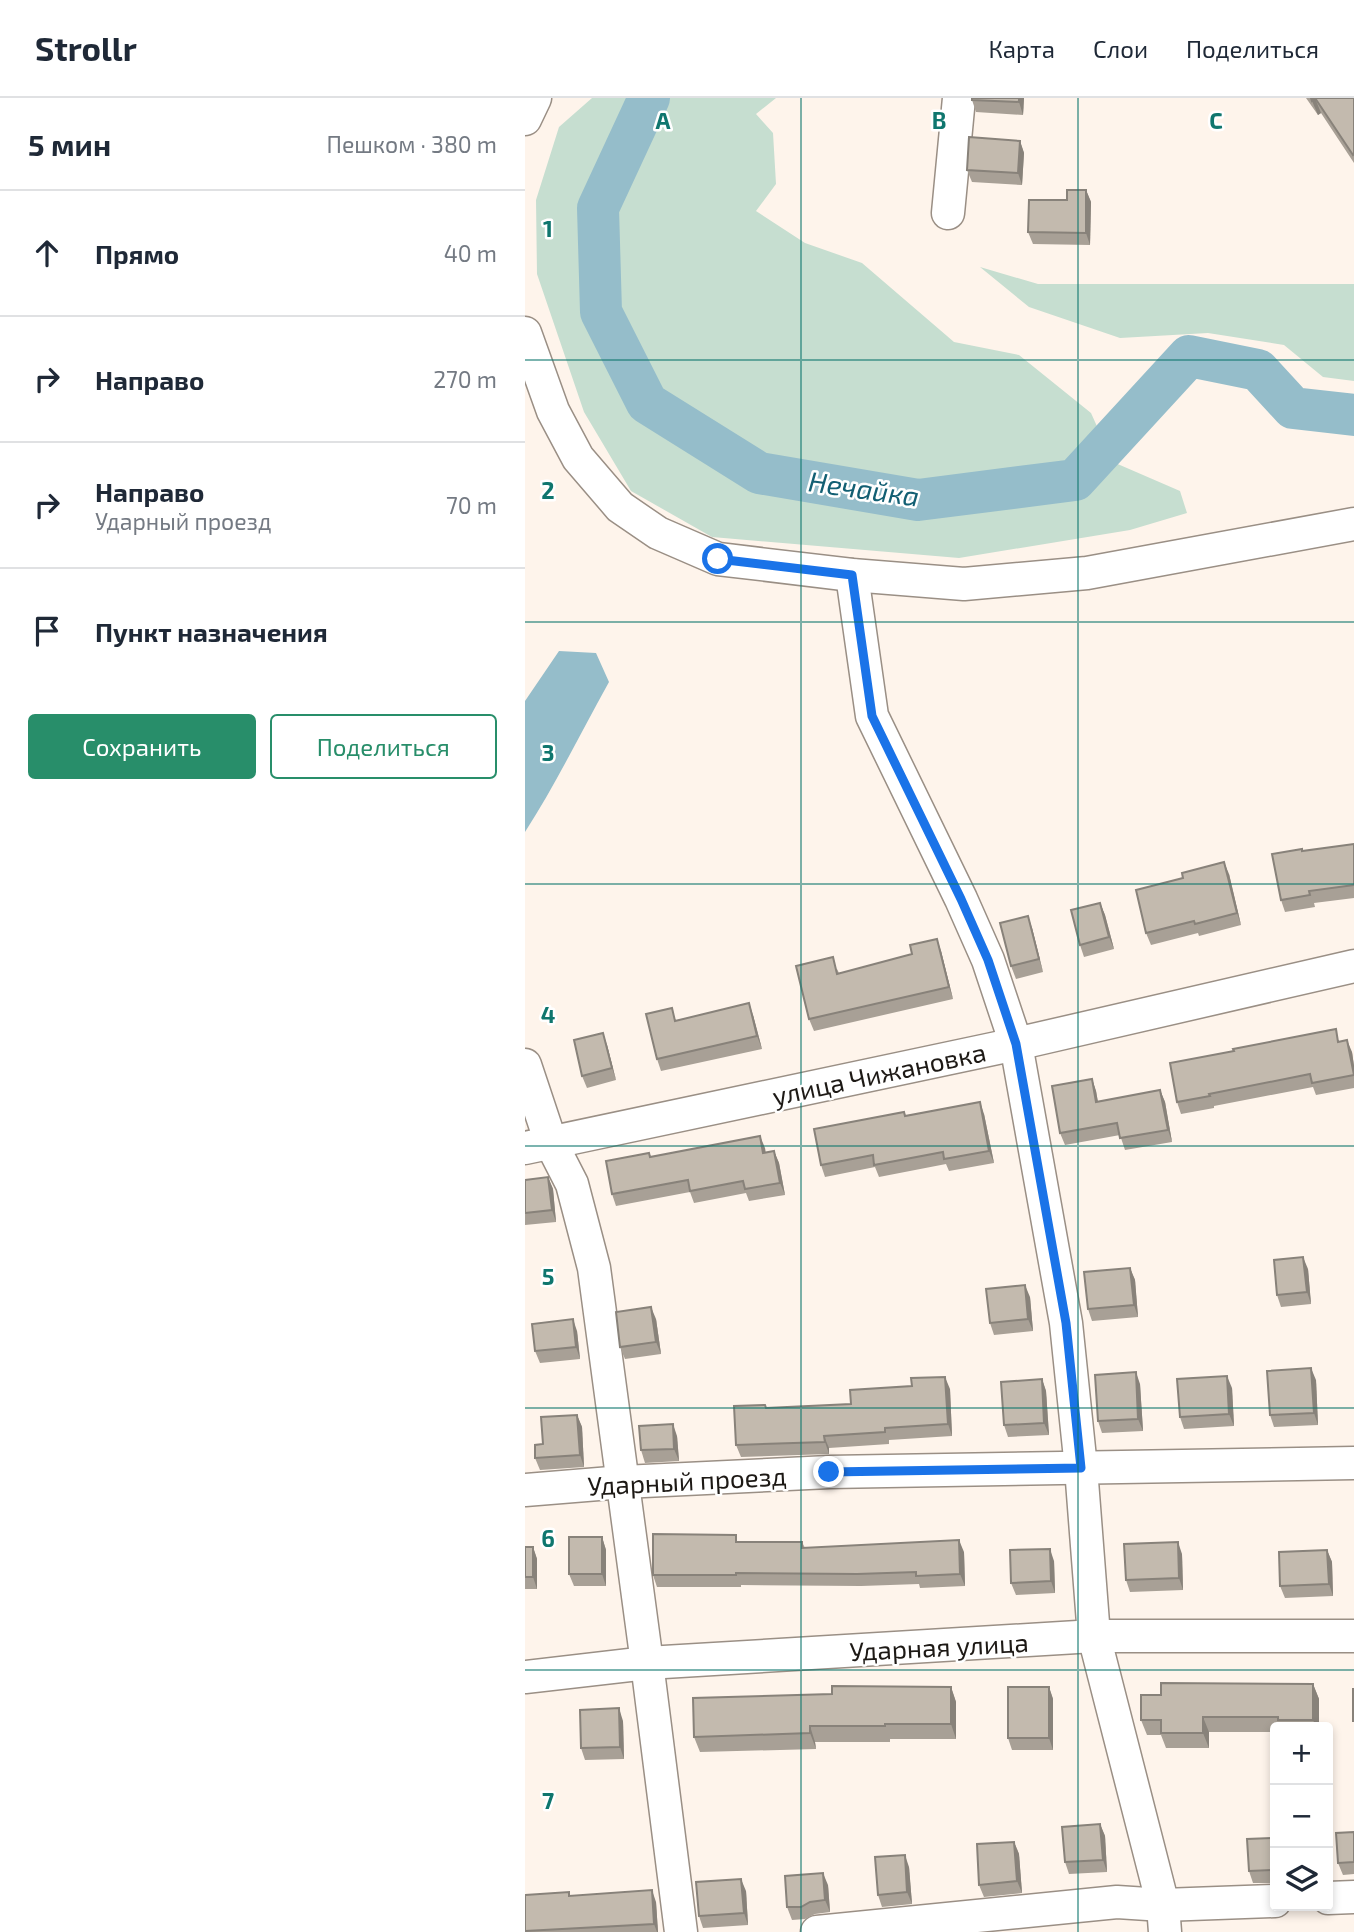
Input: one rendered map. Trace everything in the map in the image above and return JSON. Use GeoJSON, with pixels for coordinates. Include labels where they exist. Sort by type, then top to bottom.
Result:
{"type":"FeatureCollection","features":[{"type":"Feature","properties":{"kind":"street"},"geometry":{"type":"LineString","coordinates":[[525,120],[535,98]]}},
{"type":"Feature","properties":{"kind":"street"},"geometry":{"type":"LineString","coordinates":[[948,213],[959,98]]}},
{"type":"Feature","properties":{"kind":"street"},"geometry":{"type":"LineString","coordinates":[[525,333],[559,423],[578,458],[620,508],[658,533],[718,559],[852,575],[964,584],[1087,573],[1354,524]]}},
{"type":"Feature","properties":{"kind":"street"},"geometry":{"type":"LineString","coordinates":[[852,575],[872,716],[988,960],[1016,1044],[1066,1323],[1094,1636],[1164,1919]]}},
{"type":"Feature","properties":{"kind":"street","name":"улица Чижановка"},"geometry":{"type":"LineString","coordinates":[[538,1146],[1016,1044],[1354,966]]}},
{"type":"Feature","properties":{"kind":"street"},"geometry":{"type":"LineString","coordinates":[[525,1065],[538,1146],[572,1184],[594,1268],[681,1932]]}},
{"type":"Feature","properties":{"kind":"street","name":"Ударный проезд"},"geometry":{"type":"LineString","coordinates":[[525,1490],[623,1482],[829,1472],[1354,1463]]}},
{"type":"Feature","properties":{"kind":"street","name":"Ударная улица"},"geometry":{"type":"LineString","coordinates":[[525,1677],[647,1663],[1094,1636],[1354,1636]]}},
{"type":"Feature","properties":{"kind":"street"},"geometry":{"type":"LineString","coordinates":[[1333,1898],[1354,1897]]}},
{"type":"Feature","properties":{"kind":"street"},"geometry":{"type":"LineString","coordinates":[[817,1932],[1117,1902],[1164,1919],[1270,1902]]}},
{"type":"Feature","properties":{"kind":"green space"},"geometry":{"type":"Polygon","coordinates":[[[592,98],[776,98],[756,114],[773,133],[776,184],[756,211],[805,243],[862,263],[954,342],[1019,355],[1091,413],[1113,462],[1180,491],[1187,513],[1130,530],[959,558],[712,537],[631,491],[584,412],[537,274],[536,200],[559,127],[592,98]]]}},
{"type":"Feature","properties":{"kind":"green space"},"geometry":{"type":"Polygon","coordinates":[[[980,267],[1038,284],[1354,284],[1354,381],[1323,377],[1284,345],[1208,333],[1120,338],[1029,307],[980,267]]]}},
{"type":"Feature","properties":{"kind":"water"},"geometry":{"type":"Polygon","coordinates":[[[559,651],[596,653],[609,682],[525,832],[525,701],[559,651]]]}},
{"type":"Feature","properties":{"kind":"building"},"geometry":{"type":"Polygon","coordinates":[[[1019,98],[1019,102],[972,100],[1019,98]]]}},
{"type":"Feature","properties":{"kind":"building"},"geometry":{"type":"Polygon","coordinates":[[[1315,98],[1354,98],[1353,155],[1315,98]]]}},
{"type":"Feature","properties":{"kind":"building"},"geometry":{"type":"Polygon","coordinates":[[[969,137],[1020,141],[1018,173],[967,170],[969,137]]]}},
{"type":"Feature","properties":{"kind":"building"},"geometry":{"type":"Polygon","coordinates":[[[1067,190],[1086,190],[1086,233],[1028,232],[1029,200],[1067,200],[1067,190]]]}},
{"type":"Feature","properties":{"kind":"building"},"geometry":{"type":"Polygon","coordinates":[[[1354,844],[1354,885],[1309,891],[1310,895],[1281,900],[1272,854],[1354,844]]]}},
{"type":"Feature","properties":{"kind":"building"},"geometry":{"type":"Polygon","coordinates":[[[1224,862],[1237,913],[1146,933],[1136,890],[1183,878],[1182,873],[1224,862]]]}},
{"type":"Feature","properties":{"kind":"building"},"geometry":{"type":"Polygon","coordinates":[[[1100,903],[1109,937],[1080,945],[1071,910],[1100,903]]]}},
{"type":"Feature","properties":{"kind":"building"},"geometry":{"type":"Polygon","coordinates":[[[1028,916],[1039,959],[1011,966],[1000,923],[1028,916]]]}},
{"type":"Feature","properties":{"kind":"building"},"geometry":{"type":"Polygon","coordinates":[[[937,939],[949,987],[809,1019],[796,966],[833,957],[837,974],[912,954],[910,945],[937,939]]]}},
{"type":"Feature","properties":{"kind":"building"},"geometry":{"type":"Polygon","coordinates":[[[749,1003],[757,1036],[657,1059],[646,1014],[672,1008],[675,1021],[749,1003]]]}},
{"type":"Feature","properties":{"kind":"building"},"geometry":{"type":"Polygon","coordinates":[[[1336,1029],[1338,1042],[1347,1040],[1354,1075],[1312,1083],[1310,1074],[1177,1102],[1170,1063],[1336,1029]]]}},
{"type":"Feature","properties":{"kind":"building"},"geometry":{"type":"Polygon","coordinates":[[[603,1033],[612,1068],[582,1076],[574,1040],[603,1033]]]}},
{"type":"Feature","properties":{"kind":"building"},"geometry":{"type":"Polygon","coordinates":[[[1092,1079],[1096,1102],[1160,1090],[1168,1130],[1120,1138],[1117,1123],[1060,1133],[1052,1086],[1092,1079]]]}},
{"type":"Feature","properties":{"kind":"building"},"geometry":{"type":"Polygon","coordinates":[[[980,1102],[989,1151],[944,1159],[943,1152],[874,1165],[873,1155],[821,1165],[814,1129],[904,1112],[905,1116],[980,1102]]]}},
{"type":"Feature","properties":{"kind":"building"},"geometry":{"type":"Polygon","coordinates":[[[760,1136],[763,1153],[774,1151],[780,1183],[745,1189],[743,1181],[690,1191],[688,1180],[612,1194],[606,1161],[649,1153],[650,1157],[760,1136]]]}},
{"type":"Feature","properties":{"kind":"building"},"geometry":{"type":"Polygon","coordinates":[[[548,1177],[552,1210],[525,1213],[525,1180],[548,1177]]]}},
{"type":"Feature","properties":{"kind":"building"},"geometry":{"type":"Polygon","coordinates":[[[1303,1257],[1307,1292],[1277,1295],[1274,1260],[1303,1257]]]}},
{"type":"Feature","properties":{"kind":"building"},"geometry":{"type":"Polygon","coordinates":[[[1130,1268],[1134,1305],[1088,1309],[1084,1272],[1130,1268]]]}},
{"type":"Feature","properties":{"kind":"building"},"geometry":{"type":"Polygon","coordinates":[[[1025,1285],[1028,1319],[990,1323],[986,1289],[1025,1285]]]}},
{"type":"Feature","properties":{"kind":"building"},"geometry":{"type":"Polygon","coordinates":[[[651,1307],[656,1342],[620,1347],[616,1312],[651,1307]]]}},
{"type":"Feature","properties":{"kind":"building"},"geometry":{"type":"Polygon","coordinates":[[[573,1319],[576,1347],[535,1351],[532,1324],[573,1319]]]}},
{"type":"Feature","properties":{"kind":"building"},"geometry":{"type":"Polygon","coordinates":[[[1311,1368],[1314,1413],[1270,1415],[1267,1371],[1311,1368]]]}},
{"type":"Feature","properties":{"kind":"building"},"geometry":{"type":"Polygon","coordinates":[[[1136,1372],[1138,1419],[1098,1421],[1095,1375],[1136,1372]]]}},
{"type":"Feature","properties":{"kind":"building"},"geometry":{"type":"Polygon","coordinates":[[[1227,1376],[1229,1414],[1180,1417],[1177,1379],[1227,1376]]]}},
{"type":"Feature","properties":{"kind":"building"},"geometry":{"type":"Polygon","coordinates":[[[945,1377],[948,1424],[824,1436],[825,1442],[736,1445],[734,1406],[765,1405],[766,1408],[851,1404],[850,1390],[912,1386],[911,1378],[945,1377]]]}},
{"type":"Feature","properties":{"kind":"building"},"geometry":{"type":"Polygon","coordinates":[[[1042,1379],[1044,1423],[1004,1425],[1001,1382],[1042,1379]]]}},
{"type":"Feature","properties":{"kind":"building"},"geometry":{"type":"Polygon","coordinates":[[[577,1415],[580,1455],[535,1458],[535,1445],[543,1444],[541,1417],[577,1415]]]}},
{"type":"Feature","properties":{"kind":"building"},"geometry":{"type":"Polygon","coordinates":[[[673,1424],[674,1449],[641,1450],[639,1426],[673,1424]]]}},
{"type":"Feature","properties":{"kind":"building"},"geometry":{"type":"Polygon","coordinates":[[[653,1534],[736,1535],[736,1542],[802,1542],[802,1548],[959,1540],[960,1574],[916,1576],[916,1572],[653,1575],[653,1534]]]}},
{"type":"Feature","properties":{"kind":"building"},"geometry":{"type":"Polygon","coordinates":[[[569,1537],[602,1537],[602,1574],[569,1574],[569,1537]]]}},
{"type":"Feature","properties":{"kind":"building"},"geometry":{"type":"Polygon","coordinates":[[[1178,1542],[1179,1578],[1126,1580],[1124,1544],[1178,1542]]]}},
{"type":"Feature","properties":{"kind":"building"},"geometry":{"type":"Polygon","coordinates":[[[525,1547],[533,1547],[533,1577],[525,1577],[525,1547]]]}},
{"type":"Feature","properties":{"kind":"building"},"geometry":{"type":"Polygon","coordinates":[[[1050,1549],[1051,1581],[1011,1583],[1010,1550],[1050,1549]]]}},
{"type":"Feature","properties":{"kind":"building"},"geometry":{"type":"Polygon","coordinates":[[[1327,1550],[1329,1584],[1280,1586],[1279,1552],[1327,1550]]]}},
{"type":"Feature","properties":{"kind":"building"},"geometry":{"type":"Polygon","coordinates":[[[1161,1683],[1313,1684],[1313,1720],[1203,1717],[1203,1733],[1161,1733],[1161,1720],[1141,1720],[1141,1695],[1161,1695],[1161,1683]]]}},
{"type":"Feature","properties":{"kind":"building"},"geometry":{"type":"Polygon","coordinates":[[[832,1686],[951,1687],[951,1724],[810,1726],[810,1733],[694,1737],[693,1698],[832,1694],[832,1686]]]}},
{"type":"Feature","properties":{"kind":"building"},"geometry":{"type":"Polygon","coordinates":[[[1008,1687],[1049,1687],[1049,1738],[1008,1738],[1008,1687]]]}},
{"type":"Feature","properties":{"kind":"building"},"geometry":{"type":"Polygon","coordinates":[[[1354,1689],[1354,1721],[1353,1721],[1354,1689]]]}},
{"type":"Feature","properties":{"kind":"building"},"geometry":{"type":"Polygon","coordinates":[[[619,1708],[620,1747],[581,1748],[580,1710],[619,1708]]]}},
{"type":"Feature","properties":{"kind":"building"},"geometry":{"type":"Polygon","coordinates":[[[1100,1824],[1103,1860],[1065,1862],[1062,1827],[1100,1824]]]}},
{"type":"Feature","properties":{"kind":"building"},"geometry":{"type":"Polygon","coordinates":[[[1354,1832],[1354,1862],[1338,1863],[1336,1833],[1354,1832]]]}},
{"type":"Feature","properties":{"kind":"building"},"geometry":{"type":"Polygon","coordinates":[[[1270,1838],[1270,1870],[1249,1871],[1247,1839],[1270,1838]]]}},
{"type":"Feature","properties":{"kind":"building"},"geometry":{"type":"Polygon","coordinates":[[[1014,1842],[1017,1881],[979,1885],[977,1844],[1014,1842]]]}},
{"type":"Feature","properties":{"kind":"building"},"geometry":{"type":"Polygon","coordinates":[[[905,1855],[907,1892],[878,1895],[875,1857],[905,1855]]]}},
{"type":"Feature","properties":{"kind":"building"},"geometry":{"type":"Polygon","coordinates":[[[823,1873],[825,1900],[810,1902],[801,1907],[787,1907],[785,1876],[823,1873]]]}},
{"type":"Feature","properties":{"kind":"building"},"geometry":{"type":"Polygon","coordinates":[[[741,1879],[744,1913],[699,1916],[696,1882],[741,1879]]]}},
{"type":"Feature","properties":{"kind":"building"},"geometry":{"type":"Polygon","coordinates":[[[652,1890],[654,1924],[525,1931],[525,1895],[569,1892],[569,1896],[652,1890]]]}},
{"type":"Feature","properties":{"kind":"waterway","name":"Нечайка"},"geometry":{"type":"LineString","coordinates":[[649,98],[598,208],[601,312],[647,403],[759,473],[918,500],[1075,480],[1189,356],[1258,370],[1293,408],[1354,415]]}},
{"type":"Feature","properties":{"kind":"route"},"geometry":{"type":"LineString","coordinates":[[718,559],[852,575],[872,716],[988,960],[1016,1044],[1066,1323],[1081,1468],[829,1472]]}}]}
